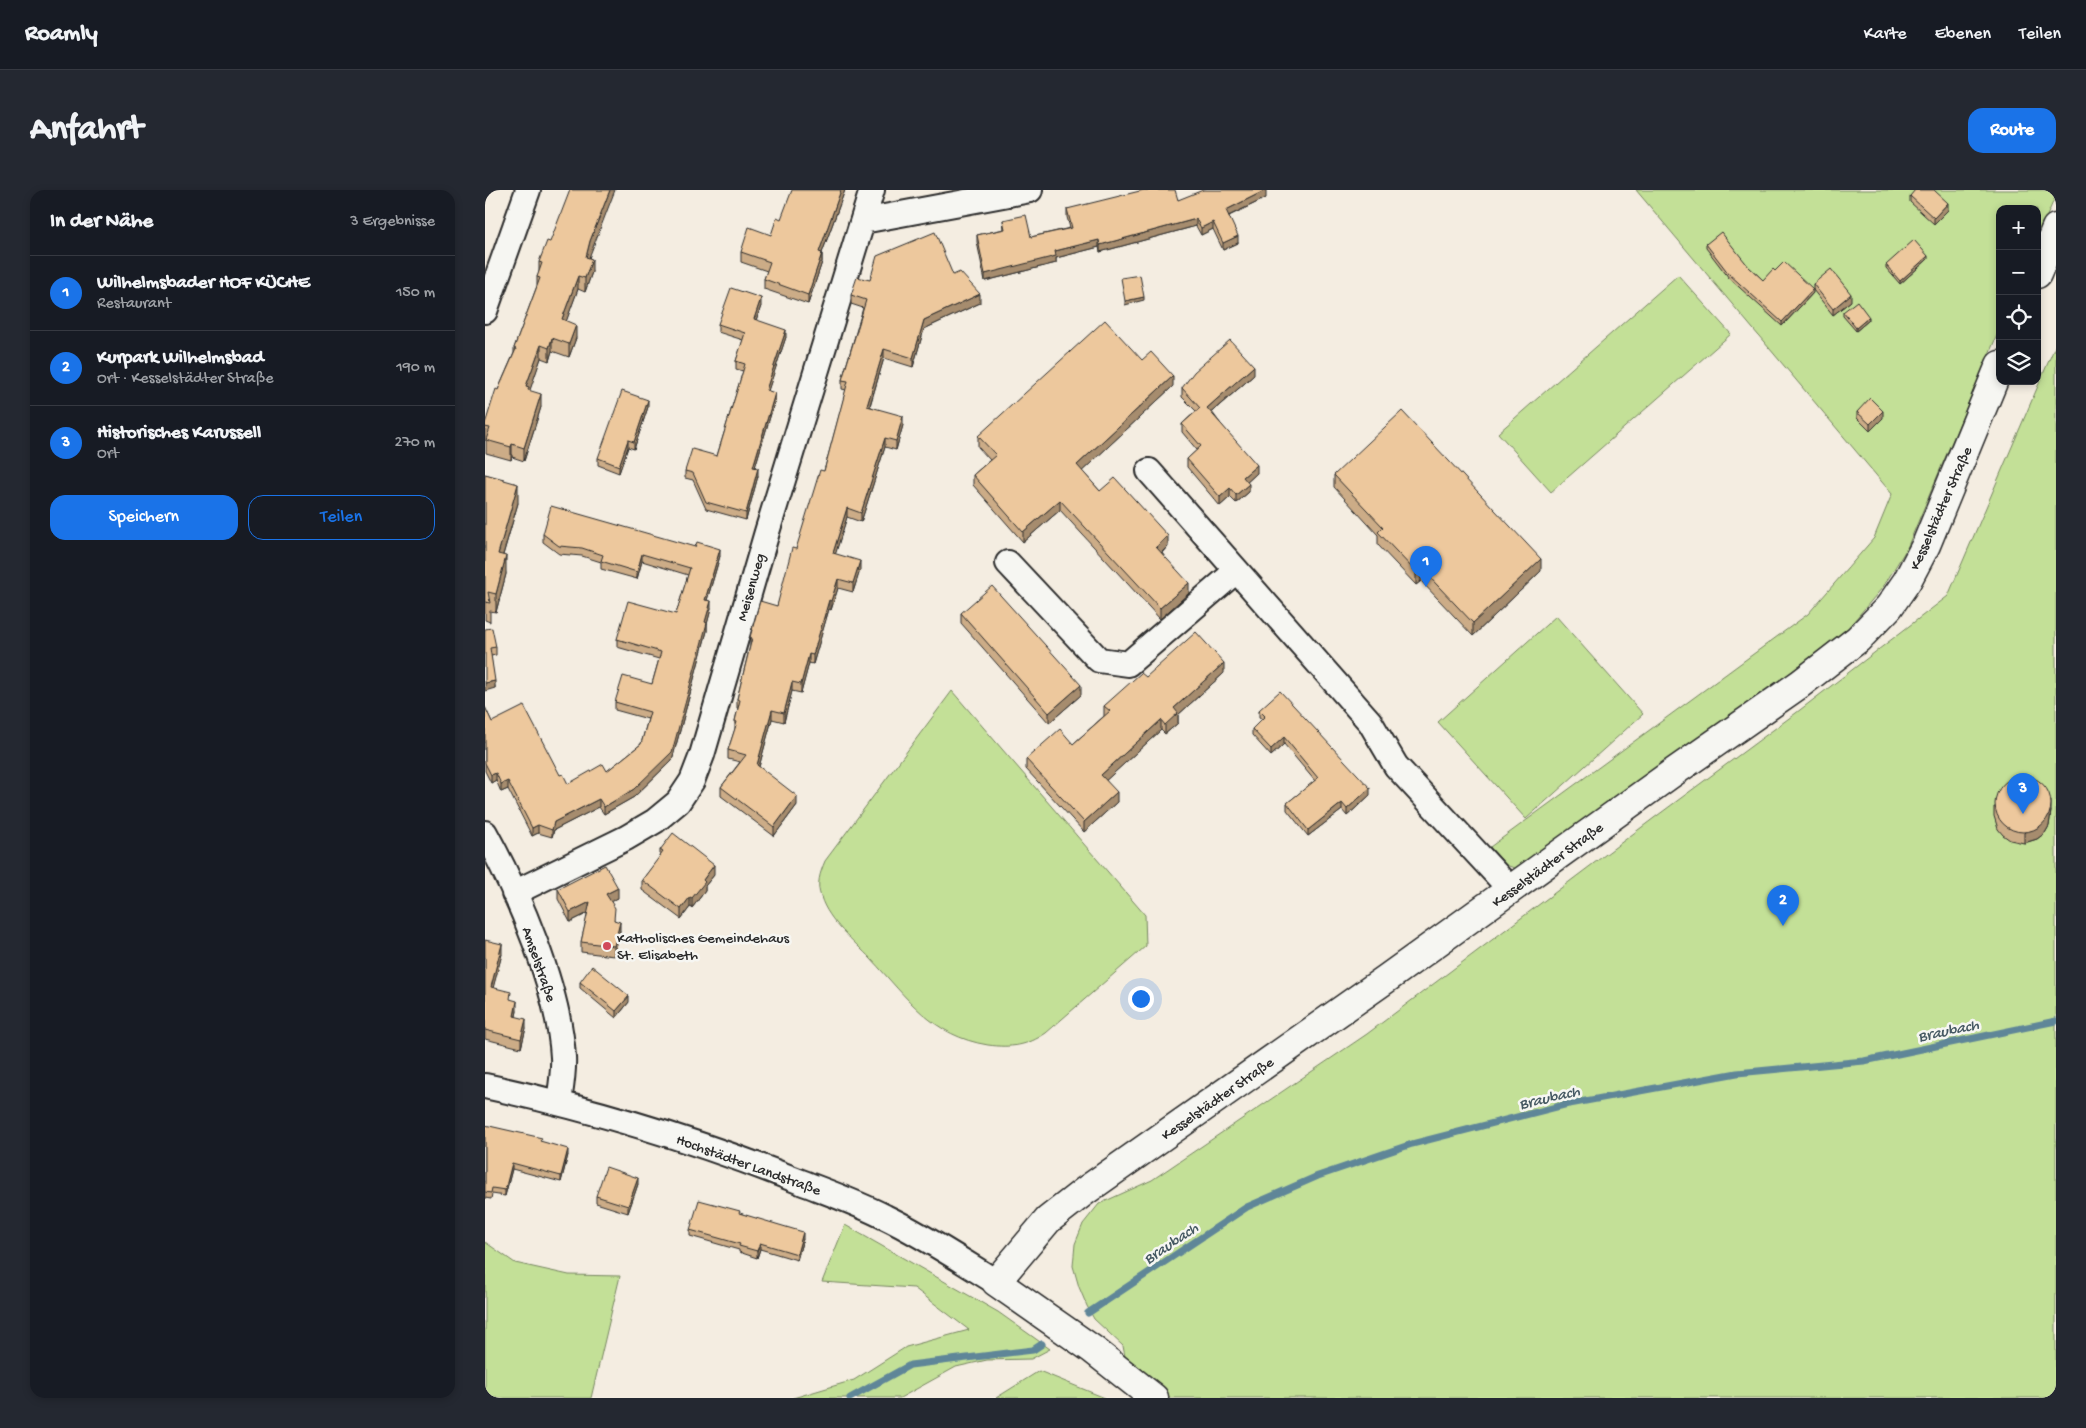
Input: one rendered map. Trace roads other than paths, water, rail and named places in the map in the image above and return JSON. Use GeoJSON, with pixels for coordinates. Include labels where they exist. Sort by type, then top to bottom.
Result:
{"type":"FeatureCollection","features":[{"type":"Feature","properties":{"kind":"main road"},"geometry":{"type":"LineString","coordinates":[[2041,264],[2056,228]]}},
{"type":"Feature","properties":{"kind":"main road","name":"Kesselstädter Straße"},"geometry":{"type":"LineString","coordinates":[[996,1282],[1048,1220],[1085,1191],[1800,684],[1858,639],[1889,607],[1907,581],[1926,545],[1996,375]]}},
{"type":"Feature","properties":{"kind":"main road"},"geometry":{"type":"LineString","coordinates":[[996,1282],[1092,1349],[1154,1398]]}},
{"type":"Feature","properties":{"kind":"street"},"geometry":{"type":"LineString","coordinates":[[485,311],[528,190]]}},
{"type":"Feature","properties":{"kind":"street","name":"Meisenweg"},"geometry":{"type":"LineString","coordinates":[[514,892],[626,838],[655,821],[678,802],[692,781],[702,755],[765,539],[872,190]]}},
{"type":"Feature","properties":{"kind":"street"},"geometry":{"type":"LineString","coordinates":[[863,221],[1030,190]]}},
{"type":"Feature","properties":{"kind":"street"},"geometry":{"type":"LineString","coordinates":[[1149,471],[1370,722],[1396,766],[1511,890]]}},
{"type":"Feature","properties":{"kind":"street"},"geometry":{"type":"LineString","coordinates":[[1008,563],[1099,660],[1128,664],[1236,570]]}},
{"type":"Feature","properties":{"kind":"street","name":"Amselstraße"},"geometry":{"type":"LineString","coordinates":[[485,833],[514,892],[553,994],[563,1058],[559,1102]]}},
{"type":"Feature","properties":{"kind":"street","name":"Hochstädter Landstraße"},"geometry":{"type":"LineString","coordinates":[[485,1086],[559,1102],[710,1148],[886,1217],[996,1282]]}},
{"type":"Feature","properties":{"kind":"waterway","name":"Braubach"},"geometry":{"type":"LineString","coordinates":[[1088,1313],[1247,1207],[1318,1176],[1412,1144],[1564,1105],[1737,1073],[1864,1061],[2056,1021]]}},
{"type":"Feature","properties":{"kind":"waterway","name":"Braubach"},"geometry":{"type":"LineString","coordinates":[[850,1398],[910,1365],[1033,1350],[1042,1344]]}},
{"type":"Feature","properties":{"kind":"place","name":"Wilhelmsbader HOF KÜCHE"},"geometry":{"type":"Point","coordinates":[1426,587]}},
{"type":"Feature","properties":{"kind":"place","name":"Historisches Karussell"},"geometry":{"type":"Point","coordinates":[2023,814]}},
{"type":"Feature","properties":{"kind":"place","name":"Kurpark Wilhelmsbad"},"geometry":{"type":"Point","coordinates":[1783,926]}},
{"type":"Feature","properties":{"kind":"place","name":"Katholisches Gemeindehaus St. Elisabeth"},"geometry":{"type":"Point","coordinates":[607,946]}}]}
